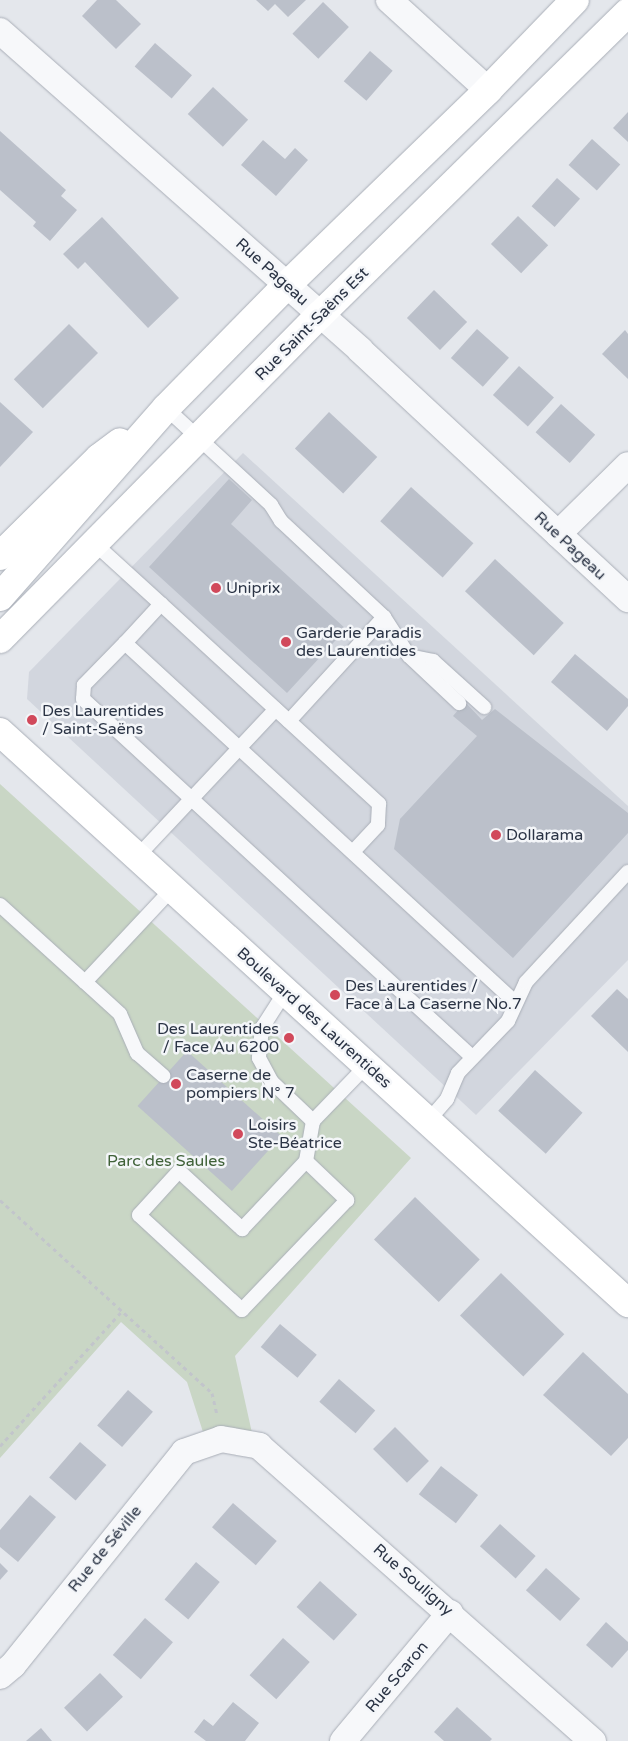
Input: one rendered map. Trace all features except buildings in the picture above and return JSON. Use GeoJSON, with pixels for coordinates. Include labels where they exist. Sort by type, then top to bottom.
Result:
{"type":"FeatureCollection","features":[{"type":"Feature","properties":{"kind":"main road"},"geometry":{"type":"LineString","coordinates":[[0,597],[166,408],[287,285],[488,90],[575,0]]}},
{"type":"Feature","properties":{"kind":"main road","name":"Rue Saint-Saëns Est"},"geometry":{"type":"LineString","coordinates":[[0,639],[320,315],[628,12]]}},
{"type":"Feature","properties":{"kind":"main road"},"geometry":{"type":"LineString","coordinates":[[0,556],[99,458],[166,408]]}},
{"type":"Feature","properties":{"kind":"main road","name":"Boulevard des Laurentides"},"geometry":{"type":"LineString","coordinates":[[0,732],[171,890],[428,1120],[628,1303]]}},
{"type":"Feature","properties":{"kind":"street"},"geometry":{"type":"LineString","coordinates":[[389,0],[488,90]]}},
{"type":"Feature","properties":{"kind":"street","name":"Rue Pageau"},"geometry":{"type":"LineString","coordinates":[[0,31],[287,285],[628,599]]}},
{"type":"Feature","properties":{"kind":"street"},"geometry":{"type":"LineString","coordinates":[[558,534],[628,465]]}},
{"type":"Feature","properties":{"kind":"street","name":"Rue Souligny"},"geometry":{"type":"LineString","coordinates":[[222,1439],[259,1446],[593,1741]]}},
{"type":"Feature","properties":{"kind":"street","name":"Rue de Séville"},"geometry":{"type":"LineString","coordinates":[[0,1676],[13,1665],[184,1452],[222,1439]]}},
{"type":"Feature","properties":{"kind":"street","name":"Rue Scaron"},"geometry":{"type":"LineString","coordinates":[[343,1741],[450,1613]]}},
{"type":"Feature","properties":{"kind":"lane"},"geometry":{"type":"LineString","coordinates":[[166,408],[271,505],[281,521],[384,617],[409,656],[459,703]]}},
{"type":"Feature","properties":{"kind":"lane"},"geometry":{"type":"LineString","coordinates":[[94,543],[379,804],[378,825],[352,852]]}},
{"type":"Feature","properties":{"kind":"lane"},"geometry":{"type":"LineString","coordinates":[[161,604],[84,685],[83,699],[472,1057]]}},
{"type":"Feature","properties":{"kind":"lane"},"geometry":{"type":"LineString","coordinates":[[289,721],[384,617]]}},
{"type":"Feature","properties":{"kind":"lane"},"geometry":{"type":"LineString","coordinates":[[125,643],[516,1003]]}},
{"type":"Feature","properties":{"kind":"lane"},"geometry":{"type":"LineString","coordinates":[[409,656],[433,661],[484,707]]}},
{"type":"Feature","properties":{"kind":"lane"},"geometry":{"type":"LineString","coordinates":[[136,858],[276,709]]}},
{"type":"Feature","properties":{"kind":"lane"},"geometry":{"type":"LineString","coordinates":[[428,1120],[447,1099],[458,1073],[508,1021],[526,982],[628,872]]}},
{"type":"Feature","properties":{"kind":"lane"},"geometry":{"type":"LineString","coordinates":[[86,982],[171,890]]}},
{"type":"Feature","properties":{"kind":"lane"},"geometry":{"type":"LineString","coordinates":[[0,905],[120,1014],[137,1053],[163,1076]]}},
{"type":"Feature","properties":{"kind":"lane"},"geometry":{"type":"LineString","coordinates":[[285,992],[262,1028],[259,1058],[272,1082],[313,1121]]}},
{"type":"Feature","properties":{"kind":"lane"},"geometry":{"type":"LineString","coordinates":[[306,1161],[347,1200],[242,1310],[139,1215],[179,1171],[242,1229],[306,1161],[313,1121],[366,1065]]}},
{"type":"Feature","properties":{"kind":"path"},"geometry":{"type":"LineString","coordinates":[[0,1200],[212,1392],[222,1439]]}},
{"type":"Feature","properties":{"kind":"path"},"geometry":{"type":"LineString","coordinates":[[0,1446],[122,1311]]}},
{"type":"Feature","properties":{"kind":"shaded area"},"geometry":{"type":"Polygon","coordinates":[[[243,453],[628,806],[628,960],[476,1115],[27,699],[29,672],[243,453]]]}},
{"type":"Feature","properties":{"kind":"green space","name":"Parc des Saules"},"geometry":{"type":"Polygon","coordinates":[[[0,784],[411,1158],[235,1356],[252,1433],[203,1432],[187,1382],[121,1322],[0,1458],[0,784]]]}},
{"type":"Feature","properties":{"kind":"place","name":"Uniprix"},"geometry":{"type":"Point","coordinates":[216,588]}},
{"type":"Feature","properties":{"kind":"place","name":"Garderie Paradis des Laurentides"},"geometry":{"type":"Point","coordinates":[286,642]}},
{"type":"Feature","properties":{"kind":"place","name":"Des Laurentides / Saint-Saëns"},"geometry":{"type":"Point","coordinates":[32,720]}},
{"type":"Feature","properties":{"kind":"place","name":"Dollarama"},"geometry":{"type":"Point","coordinates":[496,835]}},
{"type":"Feature","properties":{"kind":"place","name":"Des Laurentides / Face à La Caserne No.7"},"geometry":{"type":"Point","coordinates":[335,995]}},
{"type":"Feature","properties":{"kind":"place","name":"Des Laurentides / Face Au 6200"},"geometry":{"type":"Point","coordinates":[289,1038]}},
{"type":"Feature","properties":{"kind":"place","name":"Caserne de pompiers N° 7"},"geometry":{"type":"Point","coordinates":[176,1084]}},
{"type":"Feature","properties":{"kind":"place","name":"Loisirs Ste-Béatrice"},"geometry":{"type":"Point","coordinates":[238,1134]}}]}
